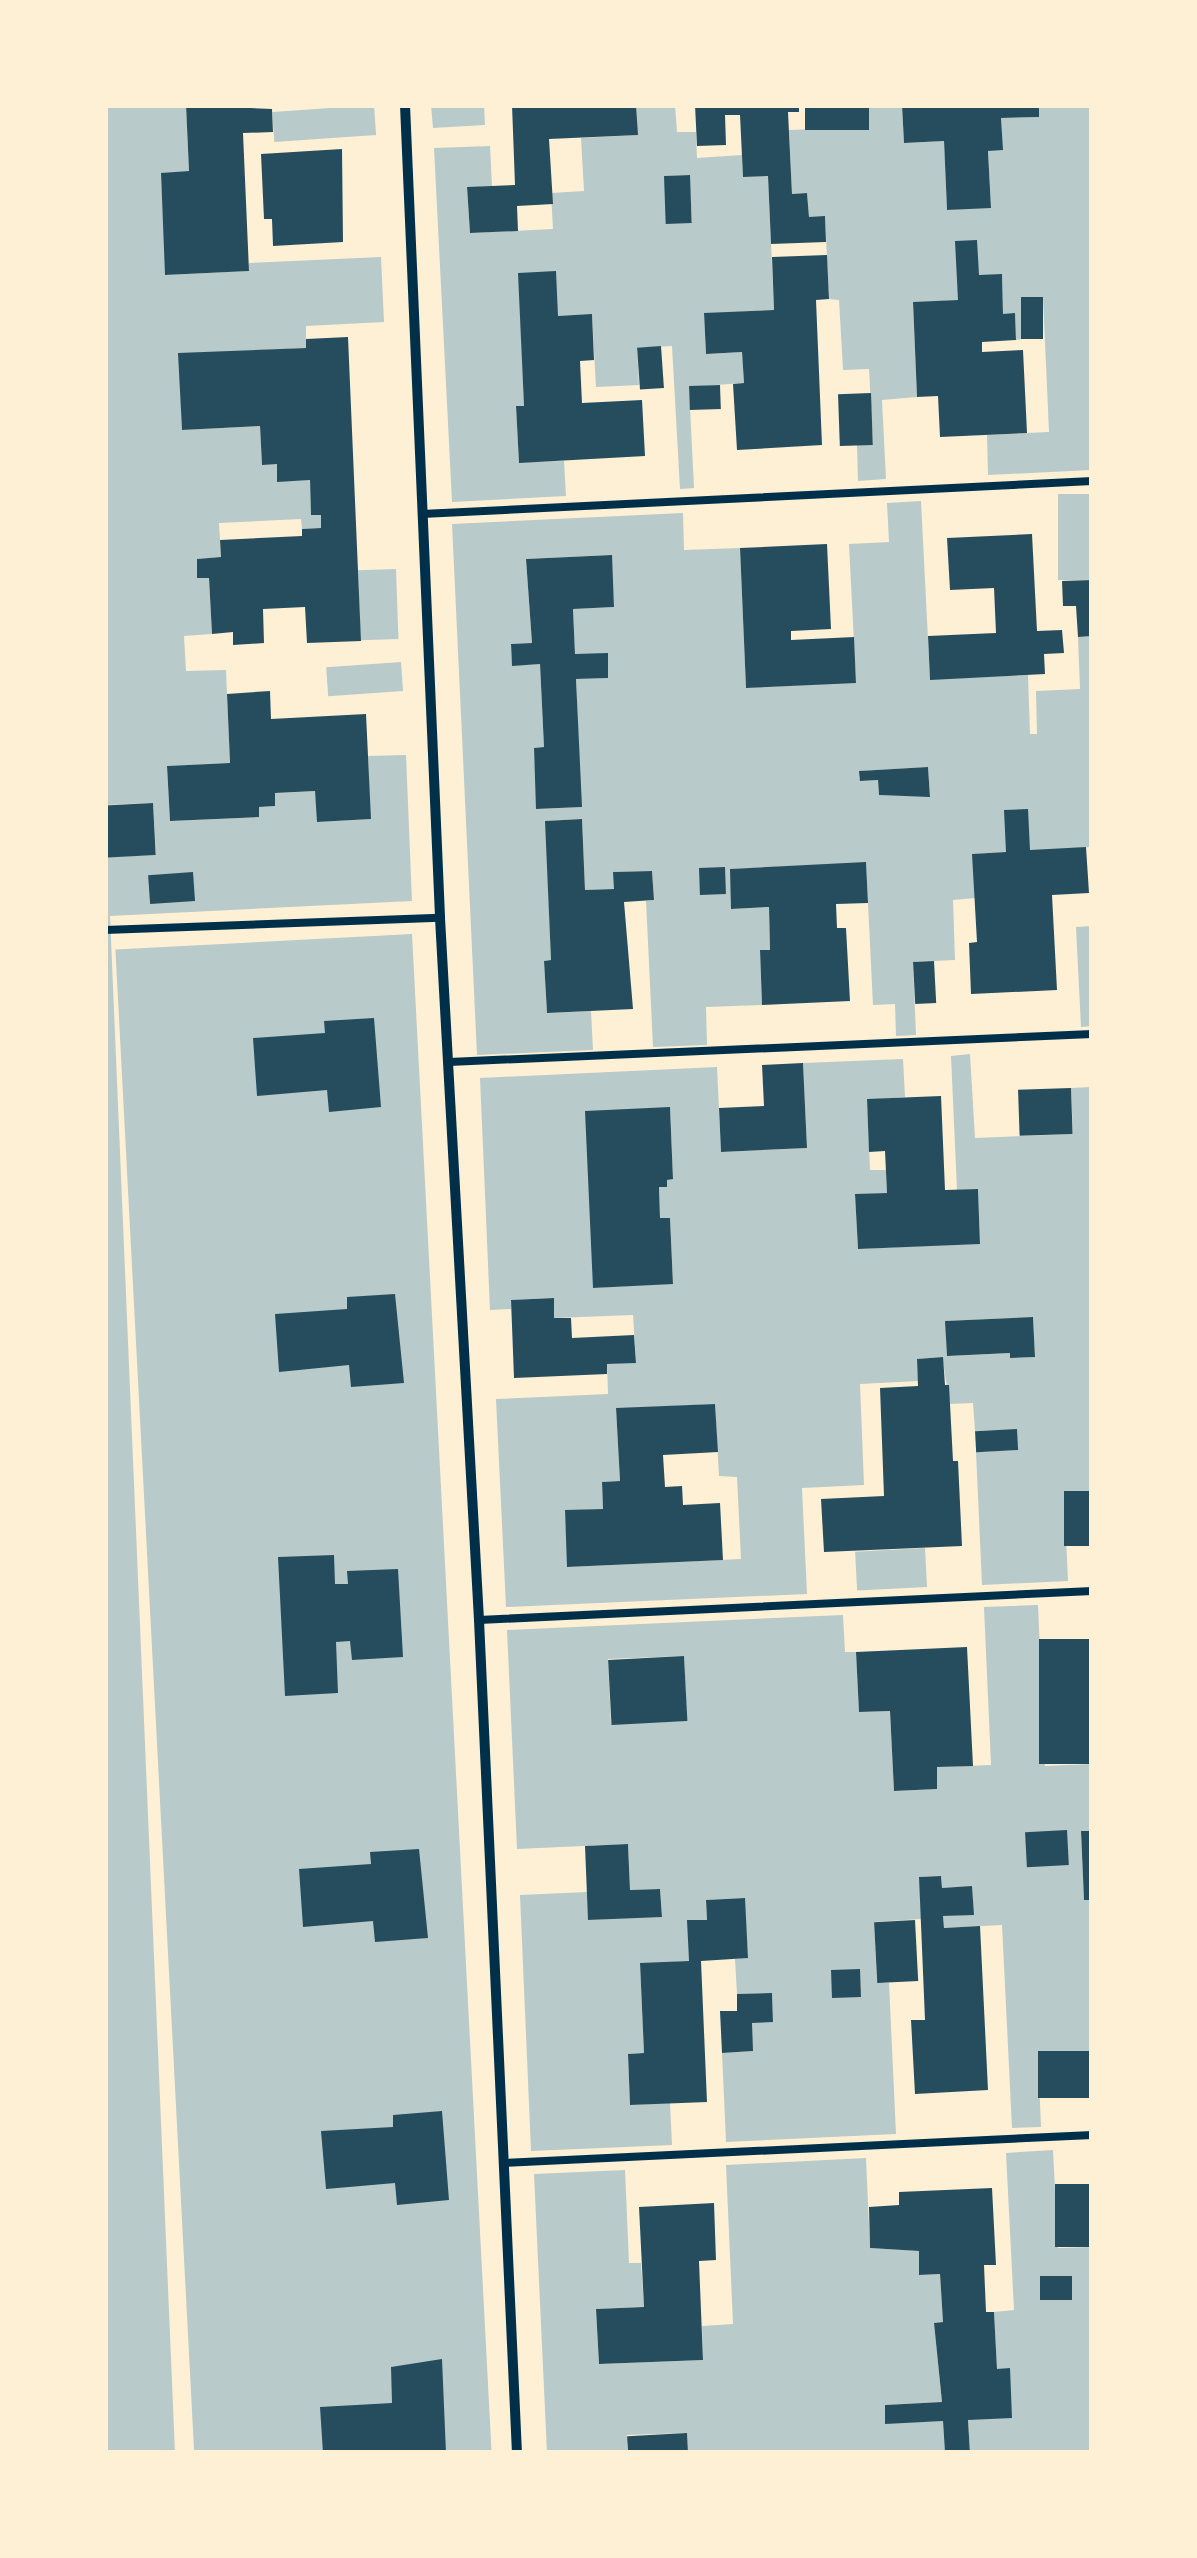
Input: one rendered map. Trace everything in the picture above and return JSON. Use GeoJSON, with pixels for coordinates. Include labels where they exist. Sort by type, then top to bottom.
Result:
{"type":"FeatureCollection","features":[{"type":"Feature","properties":{"kind":"street"},"geometry":{"type":"LineString","coordinates":[[405,105],[440,918],[480,1620],[517,2453]]}},
{"type":"Feature","properties":{"kind":"lane"},"geometry":{"type":"LineString","coordinates":[[422,514],[1092,482]]}},
{"type":"Feature","properties":{"kind":"lane"},"geometry":{"type":"LineString","coordinates":[[105,930],[440,918]]}},
{"type":"Feature","properties":{"kind":"lane"},"geometry":{"type":"LineString","coordinates":[[449,1062],[1092,1034]]}},
{"type":"Feature","properties":{"kind":"lane"},"geometry":{"type":"LineString","coordinates":[[480,1620],[1092,1591]]}},
{"type":"Feature","properties":{"kind":"lane"},"geometry":{"type":"LineString","coordinates":[[504,2163],[1092,2135]]}},
{"type":"Feature","properties":{"kind":"shaded area"},"geometry":{"type":"Polygon","coordinates":[[[105,105],[186,105],[189,171],[161,174],[166,275],[248,271],[249,263],[381,257],[384,322],[306,326],[306,348],[179,354],[182,430],[260,426],[262,464],[277,464],[278,481],[310,480],[311,514],[321,515],[321,528],[302,529],[301,519],[219,523],[221,557],[197,559],[198,578],[209,578],[212,634],[184,636],[186,671],[226,670],[230,763],[167,766],[170,821],[259,817],[259,807],[275,806],[275,793],[315,791],[318,822],[370,819],[368,756],[406,755],[412,901],[110,916],[175,2453],[105,2453],[105,105]],[[153,803],[105,805],[107,857],[156,855],[153,803]]]}},
{"type":"Feature","properties":{"kind":"shaded area"},"geometry":{"type":"Polygon","coordinates":[[[374,105],[376,135],[274,142],[272,112],[374,105]]]}},
{"type":"Feature","properties":{"kind":"shaded area"},"geometry":{"type":"Polygon","coordinates":[[[431,105],[484,105],[485,125],[433,128],[431,105]]]}},
{"type":"Feature","properties":{"kind":"shaded area"},"geometry":{"type":"Polygon","coordinates":[[[636,105],[675,105],[677,132],[696,132],[697,158],[742,155],[743,177],[768,176],[774,310],[704,314],[706,354],[742,352],[744,383],[689,387],[694,488],[680,489],[672,346],[637,348],[639,385],[596,387],[592,315],[558,316],[519,273],[524,406],[516,407],[519,462],[564,461],[566,496],[452,502],[434,148],[490,146],[492,186],[467,188],[470,233],[553,229],[551,193],[584,191],[581,138],[637,135],[636,105]],[[689,175],[665,176],[667,223],[692,222],[689,175]]]}},
{"type":"Feature","properties":{"kind":"shaded area"},"geometry":{"type":"Polygon","coordinates":[[[869,105],[902,105],[904,143],[944,141],[947,210],[991,207],[988,151],[1002,149],[1001,118],[1039,117],[1039,105],[1092,105],[1091,470],[988,475],[987,435],[1049,432],[1043,297],[1021,298],[1023,339],[1016,340],[1015,314],[1003,314],[1002,275],[958,300],[913,303],[917,397],[882,400],[886,479],[858,481],[857,445],[873,444],[869,369],[843,370],[839,300],[829,299],[825,217],[809,217],[807,193],[792,194],[789,130],[869,127],[869,105]]]}},
{"type":"Feature","properties":{"kind":"shaded area"},"geometry":{"type":"Polygon","coordinates":[[[1058,494],[1092,494],[1092,580],[1058,580],[1058,494]]]}},
{"type":"Feature","properties":{"kind":"shaded area"},"geometry":{"type":"Polygon","coordinates":[[[921,501],[930,679],[1028,675],[1030,734],[1037,734],[1036,691],[1080,689],[1078,637],[1092,636],[1092,847],[973,854],[975,898],[953,900],[955,960],[913,962],[916,1035],[896,1036],[895,1004],[873,1005],[866,863],[731,869],[732,909],[769,907],[770,950],[760,951],[762,1005],[706,1007],[707,1045],[653,1047],[646,901],[654,900],[652,871],[614,872],[614,889],[585,890],[582,819],[546,821],[551,960],[544,961],[547,1013],[591,1011],[593,1050],[477,1055],[452,524],[683,513],[684,550],[740,548],[746,688],[856,682],[849,544],[889,542],[887,503],[921,501]],[[611,555],[526,559],[532,643],[511,644],[512,665],[540,664],[544,747],[534,748],[537,809],[581,807],[576,679],[608,678],[608,654],[575,655],[573,609],[614,607],[611,555]],[[928,767],[860,771],[860,781],[878,780],[879,795],[930,796],[928,767]]]}},
{"type":"Feature","properties":{"kind":"shaded area"},"geometry":{"type":"Polygon","coordinates":[[[396,569],[398,639],[360,640],[358,570],[396,569]]]}},
{"type":"Feature","properties":{"kind":"shaded area"},"geometry":{"type":"Polygon","coordinates":[[[401,662],[403,691],[328,696],[326,667],[401,662]]]}},
{"type":"Feature","properties":{"kind":"shaded area"},"geometry":{"type":"Polygon","coordinates":[[[1092,926],[1092,1026],[1081,1027],[1076,927],[1092,926]]]}},
{"type":"Feature","properties":{"kind":"shaded area"},"geometry":{"type":"Polygon","coordinates":[[[412,934],[492,2453],[194,2453],[115,950],[412,934]]]}},
{"type":"Feature","properties":{"kind":"shaded area"},"geometry":{"type":"Polygon","coordinates":[[[970,1054],[975,1138],[1073,1134],[1071,1088],[1092,1087],[1092,1491],[1064,1493],[1068,1581],[982,1585],[976,1452],[1017,1450],[1017,1430],[975,1431],[973,1403],[950,1404],[942,1357],[917,1359],[918,1381],[860,1384],[864,1485],[802,1488],[807,1594],[506,1607],[496,1399],[608,1394],[607,1364],[636,1362],[633,1315],[554,1318],[553,1298],[511,1300],[511,1309],[490,1310],[480,1078],[717,1067],[721,1152],[766,1150],[807,1148],[803,1063],[903,1059],[905,1097],[867,1100],[870,1170],[886,1170],[887,1193],[855,1195],[858,1249],[980,1243],[978,1189],[957,1190],[951,1056],[970,1054]],[[670,1107],[594,1288],[673,1283],[670,1218],[660,1218],[659,1187],[667,1187],[667,1180],[673,1178],[670,1107]],[[1033,1317],[946,1321],[947,1356],[1010,1353],[1010,1358],[1035,1357],[1033,1317]],[[715,1404],[616,1409],[620,1481],[602,1482],[603,1509],[565,1511],[568,1567],[741,1559],[737,1477],[719,1476],[715,1404]]]}},
{"type":"Feature","properties":{"kind":"shaded area"},"geometry":{"type":"Polygon","coordinates":[[[925,1548],[927,1587],[857,1591],[855,1552],[925,1548]]]}},
{"type":"Feature","properties":{"kind":"shaded area"},"geometry":{"type":"Polygon","coordinates":[[[1038,1605],[1045,1766],[1092,1764],[1092,1831],[1081,1832],[1084,1899],[1092,1900],[1092,2051],[1038,2053],[1041,2127],[1012,2128],[1002,1925],[944,1928],[943,1916],[973,1914],[972,1887],[942,1888],[941,1876],[920,1877],[921,1919],[874,1922],[877,1982],[889,1983],[896,2134],[726,2142],[722,2053],[752,2051],[752,2023],[773,2021],[772,1993],[737,1994],[735,1959],[748,1957],[744,1898],[706,1900],[707,1920],[688,1921],[689,1961],[640,1964],[644,2053],[628,2054],[630,2105],[670,2103],[672,2145],[531,2151],[520,1895],[587,1892],[589,1920],[662,1916],[660,1889],[630,1890],[628,1844],[517,1849],[507,1630],[843,1615],[845,1652],[856,1652],[859,1712],[890,1711],[894,1791],[937,1789],[937,1767],[991,1765],[984,1607],[1038,1605]],[[684,1656],[608,1659],[611,1724],[687,1721],[684,1656]]]}},
{"type":"Feature","properties":{"kind":"shaded area"},"geometry":{"type":"Polygon","coordinates":[[[1053,2150],[1058,2248],[1092,2247],[1092,2453],[970,2453],[968,2420],[997,2369],[994,2312],[1014,2310],[1006,2153],[1053,2150]]]}},
{"type":"Feature","properties":{"kind":"shaded area"},"geometry":{"type":"Polygon","coordinates":[[[866,2158],[870,2248],[919,2251],[920,2275],[940,2274],[943,2322],[934,2323],[942,2402],[885,2405],[885,2423],[943,2421],[945,2453],[688,2453],[687,2433],[627,2435],[627,2453],[547,2453],[534,2174],[625,2170],[629,2263],[641,2263],[644,2307],[596,2309],[599,2364],[703,2360],[702,2326],[733,2324],[726,2165],[866,2158]]]}},
{"type":"Feature","properties":{"kind":"building"},"geometry":{"type":"Polygon","coordinates":[[[186,105],[272,109],[273,132],[243,133],[249,271],[165,275],[161,173],[189,171],[186,105]]]}},
{"type":"Feature","properties":{"kind":"building"},"geometry":{"type":"Polygon","coordinates":[[[512,105],[636,105],[638,135],[549,139],[553,204],[517,206],[518,231],[470,233],[467,187],[515,185],[512,105]]]}},
{"type":"Feature","properties":{"kind":"building"},"geometry":{"type":"Polygon","coordinates":[[[695,105],[799,105],[799,112],[788,112],[792,194],[807,193],[809,217],[825,216],[826,242],[771,244],[768,176],[743,177],[740,115],[725,115],[726,145],[697,146],[695,105]]]}},
{"type":"Feature","properties":{"kind":"building"},"geometry":{"type":"Polygon","coordinates":[[[805,105],[869,105],[869,130],[805,130],[805,105]]]}},
{"type":"Feature","properties":{"kind":"building"},"geometry":{"type":"Polygon","coordinates":[[[902,105],[1039,105],[1039,117],[1001,118],[1003,150],[988,151],[991,208],[947,210],[944,141],[904,143],[902,105]]]}},
{"type":"Feature","properties":{"kind":"building"},"geometry":{"type":"Polygon","coordinates":[[[342,149],[343,242],[273,246],[272,219],[264,219],[261,154],[342,149]]]}},
{"type":"Feature","properties":{"kind":"building"},"geometry":{"type":"Polygon","coordinates":[[[690,175],[692,223],[666,224],[664,176],[690,175]]]}},
{"type":"Feature","properties":{"kind":"building"},"geometry":{"type":"Polygon","coordinates":[[[977,240],[979,275],[1002,274],[1003,314],[1015,313],[1016,340],[982,342],[982,352],[1023,350],[1027,433],[940,437],[938,396],[917,397],[913,302],[958,300],[955,241],[977,240]]]}},
{"type":"Feature","properties":{"kind":"building"},"geometry":{"type":"Polygon","coordinates":[[[827,255],[829,299],[816,300],[822,445],[737,450],[733,384],[744,383],[742,352],[706,354],[704,313],[774,310],[772,257],[827,255]]]}},
{"type":"Feature","properties":{"kind":"building"},"geometry":{"type":"Polygon","coordinates":[[[556,271],[558,316],[592,314],[594,360],[580,361],[582,403],[642,400],[645,456],[519,463],[516,406],[524,406],[518,273],[556,271]]]}},
{"type":"Feature","properties":{"kind":"building"},"geometry":{"type":"Polygon","coordinates":[[[1021,297],[1043,297],[1043,339],[1021,339],[1021,297]]]}},
{"type":"Feature","properties":{"kind":"building"},"geometry":{"type":"Polygon","coordinates":[[[348,337],[361,641],[307,643],[305,607],[263,609],[264,643],[233,645],[233,632],[212,634],[209,578],[197,578],[197,559],[221,557],[220,540],[302,536],[302,529],[321,528],[321,515],[311,515],[310,480],[277,482],[277,464],[262,465],[260,426],[182,430],[178,353],[306,348],[306,339],[348,337]]]}},
{"type":"Feature","properties":{"kind":"building"},"geometry":{"type":"Polygon","coordinates":[[[661,346],[664,388],[640,390],[637,348],[661,346]]]}},
{"type":"Feature","properties":{"kind":"building"},"geometry":{"type":"Polygon","coordinates":[[[720,385],[721,409],[690,410],[689,386],[720,385]]]}},
{"type":"Feature","properties":{"kind":"building"},"geometry":{"type":"Polygon","coordinates":[[[871,393],[873,445],[840,446],[838,394],[871,393]]]}},
{"type":"Feature","properties":{"kind":"building"},"geometry":{"type":"Polygon","coordinates":[[[1032,534],[1037,631],[1062,630],[1064,653],[1044,654],[1045,674],[930,680],[928,636],[996,633],[994,588],[950,590],[947,538],[1032,534]]]}},
{"type":"Feature","properties":{"kind":"building"},"geometry":{"type":"Polygon","coordinates":[[[827,544],[831,629],[791,631],[791,640],[854,637],[856,683],[746,688],[740,548],[827,544]]]}},
{"type":"Feature","properties":{"kind":"building"},"geometry":{"type":"Polygon","coordinates":[[[612,555],[614,607],[573,609],[575,654],[608,653],[608,678],[576,679],[582,807],[536,809],[534,748],[544,747],[540,664],[512,666],[511,644],[532,643],[526,559],[612,555]]]}},
{"type":"Feature","properties":{"kind":"building"},"geometry":{"type":"Polygon","coordinates":[[[1092,580],[1092,636],[1078,637],[1076,606],[1063,606],[1062,581],[1092,580]]]}},
{"type":"Feature","properties":{"kind":"building"},"geometry":{"type":"Polygon","coordinates":[[[270,691],[271,719],[366,714],[371,819],[317,822],[315,791],[275,793],[275,806],[259,807],[259,817],[170,821],[167,766],[230,763],[227,694],[270,691]]]}},
{"type":"Feature","properties":{"kind":"building"},"geometry":{"type":"Polygon","coordinates":[[[928,767],[930,797],[879,795],[878,780],[860,781],[859,771],[928,767]]]}},
{"type":"Feature","properties":{"kind":"building"},"geometry":{"type":"Polygon","coordinates":[[[153,803],[156,855],[108,857],[105,806],[153,803]]]}},
{"type":"Feature","properties":{"kind":"building"},"geometry":{"type":"Polygon","coordinates":[[[1028,809],[1030,850],[1086,847],[1089,893],[1052,895],[1057,990],[971,994],[969,943],[977,942],[972,854],[1006,852],[1004,810],[1028,809]]]}},
{"type":"Feature","properties":{"kind":"building"},"geometry":{"type":"Polygon","coordinates":[[[582,819],[585,890],[614,889],[613,872],[652,871],[654,900],[624,902],[633,1009],[547,1013],[544,961],[551,960],[545,821],[582,819]]]}},
{"type":"Feature","properties":{"kind":"building"},"geometry":{"type":"Polygon","coordinates":[[[866,862],[868,903],[836,904],[837,928],[846,928],[850,1001],[762,1005],[760,950],[770,950],[769,907],[731,909],[730,869],[866,862]]]}},
{"type":"Feature","properties":{"kind":"building"},"geometry":{"type":"Polygon","coordinates":[[[725,867],[726,894],[700,895],[699,868],[725,867]]]}},
{"type":"Feature","properties":{"kind":"building"},"geometry":{"type":"Polygon","coordinates":[[[193,872],[195,901],[150,904],[148,875],[193,872]]]}},
{"type":"Feature","properties":{"kind":"building"},"geometry":{"type":"Polygon","coordinates":[[[934,961],[936,1003],[915,1004],[913,962],[934,961]]]}},
{"type":"Feature","properties":{"kind":"building"},"geometry":{"type":"Polygon","coordinates":[[[374,1018],[381,1107],[329,1112],[327,1090],[257,1096],[253,1038],[325,1033],[324,1021],[374,1018]]]}},
{"type":"Feature","properties":{"kind":"building"},"geometry":{"type":"Polygon","coordinates":[[[803,1063],[807,1148],[721,1152],[719,1108],[764,1106],[762,1065],[803,1063]]]}},
{"type":"Feature","properties":{"kind":"building"},"geometry":{"type":"Polygon","coordinates":[[[1071,1088],[1073,1134],[1020,1136],[1018,1090],[1071,1088]]]}},
{"type":"Feature","properties":{"kind":"building"},"geometry":{"type":"Polygon","coordinates":[[[941,1096],[945,1190],[978,1189],[980,1244],[858,1249],[855,1194],[887,1193],[885,1151],[869,1152],[867,1099],[941,1096]]]}},
{"type":"Feature","properties":{"kind":"building"},"geometry":{"type":"Polygon","coordinates":[[[670,1107],[673,1179],[667,1180],[667,1187],[659,1187],[660,1218],[670,1218],[673,1284],[593,1288],[585,1111],[670,1107]]]}},
{"type":"Feature","properties":{"kind":"building"},"geometry":{"type":"Polygon","coordinates":[[[395,1294],[404,1383],[351,1387],[349,1365],[279,1372],[275,1314],[347,1309],[347,1297],[395,1294]]]}},
{"type":"Feature","properties":{"kind":"building"},"geometry":{"type":"Polygon","coordinates":[[[554,1298],[554,1318],[571,1318],[572,1338],[634,1335],[636,1363],[607,1364],[607,1374],[514,1378],[511,1300],[554,1298]]]}},
{"type":"Feature","properties":{"kind":"building"},"geometry":{"type":"Polygon","coordinates":[[[1033,1317],[1035,1357],[1010,1358],[1010,1353],[947,1356],[945,1321],[1033,1317]]]}},
{"type":"Feature","properties":{"kind":"building"},"geometry":{"type":"Polygon","coordinates":[[[943,1357],[945,1385],[949,1385],[953,1461],[958,1461],[962,1546],[824,1552],[821,1499],[884,1496],[880,1388],[918,1386],[917,1359],[943,1357]]]}},
{"type":"Feature","properties":{"kind":"building"},"geometry":{"type":"Polygon","coordinates":[[[715,1404],[718,1452],[663,1455],[665,1487],[682,1486],[683,1505],[720,1503],[723,1560],[567,1567],[565,1510],[603,1509],[602,1482],[620,1481],[616,1408],[715,1404]]]}},
{"type":"Feature","properties":{"kind":"building"},"geometry":{"type":"Polygon","coordinates":[[[1017,1429],[1018,1450],[976,1452],[975,1431],[1017,1429]]]}},
{"type":"Feature","properties":{"kind":"building"},"geometry":{"type":"Polygon","coordinates":[[[1064,1491],[1092,1491],[1092,1546],[1064,1546],[1064,1491]]]}},
{"type":"Feature","properties":{"kind":"building"},"geometry":{"type":"Polygon","coordinates":[[[334,1555],[335,1584],[348,1584],[347,1571],[398,1569],[403,1657],[352,1660],[350,1641],[336,1642],[338,1693],[285,1696],[278,1557],[334,1555]]]}},
{"type":"Feature","properties":{"kind":"building"},"geometry":{"type":"Polygon","coordinates":[[[1039,1639],[1092,1639],[1092,1764],[1039,1764],[1039,1639]]]}},
{"type":"Feature","properties":{"kind":"building"},"geometry":{"type":"Polygon","coordinates":[[[967,1647],[973,1766],[937,1767],[937,1789],[894,1791],[890,1711],[859,1712],[856,1652],[967,1647]]]}},
{"type":"Feature","properties":{"kind":"building"},"geometry":{"type":"Polygon","coordinates":[[[684,1656],[687,1721],[612,1725],[608,1660],[684,1656]]]}},
{"type":"Feature","properties":{"kind":"building"},"geometry":{"type":"Polygon","coordinates":[[[1067,1830],[1069,1865],[1027,1867],[1025,1832],[1067,1830]]]}},
{"type":"Feature","properties":{"kind":"building"},"geometry":{"type":"Polygon","coordinates":[[[1081,1831],[1092,1831],[1092,1900],[1084,1900],[1081,1831]]]}},
{"type":"Feature","properties":{"kind":"building"},"geometry":{"type":"Polygon","coordinates":[[[628,1844],[630,1890],[660,1889],[662,1917],[588,1920],[585,1846],[628,1844]]]}},
{"type":"Feature","properties":{"kind":"building"},"geometry":{"type":"Polygon","coordinates":[[[419,1849],[428,1938],[375,1942],[373,1921],[303,1927],[299,1869],[371,1864],[370,1852],[419,1849]]]}},
{"type":"Feature","properties":{"kind":"building"},"geometry":{"type":"Polygon","coordinates":[[[941,1876],[942,1888],[972,1886],[974,1915],[943,1916],[944,1928],[980,1926],[988,2090],[915,2094],[911,2020],[925,2020],[919,1877],[941,1876]]]}},
{"type":"Feature","properties":{"kind":"building"},"geometry":{"type":"Polygon","coordinates":[[[745,1898],[748,1958],[701,1961],[707,2102],[630,2105],[628,2054],[644,2053],[640,1963],[689,1961],[687,1920],[707,1920],[706,1900],[745,1898]]]}},
{"type":"Feature","properties":{"kind":"building"},"geometry":{"type":"Polygon","coordinates":[[[915,1920],[918,1981],[877,1983],[874,1922],[915,1920]]]}},
{"type":"Feature","properties":{"kind":"building"},"geometry":{"type":"Polygon","coordinates":[[[860,1969],[861,1997],[832,1998],[831,1970],[860,1969]]]}},
{"type":"Feature","properties":{"kind":"building"},"geometry":{"type":"Polygon","coordinates":[[[772,1993],[773,2022],[752,2023],[753,2051],[722,2053],[720,2011],[737,2011],[737,1994],[772,1993]]]}},
{"type":"Feature","properties":{"kind":"building"},"geometry":{"type":"Polygon","coordinates":[[[1038,2051],[1092,2051],[1092,2098],[1038,2098],[1038,2051]]]}},
{"type":"Feature","properties":{"kind":"building"},"geometry":{"type":"Polygon","coordinates":[[[442,2111],[449,2200],[397,2205],[395,2183],[326,2189],[321,2131],[393,2127],[393,2115],[442,2111]]]}},
{"type":"Feature","properties":{"kind":"building"},"geometry":{"type":"Polygon","coordinates":[[[1055,2184],[1092,2184],[1092,2247],[1055,2247],[1055,2184]]]}},
{"type":"Feature","properties":{"kind":"building"},"geometry":{"type":"Polygon","coordinates":[[[992,2188],[996,2265],[984,2265],[986,2312],[994,2312],[997,2369],[1010,2368],[1012,2418],[968,2420],[970,2453],[945,2453],[943,2421],[885,2424],[885,2405],[942,2402],[934,2323],[943,2322],[940,2274],[919,2275],[919,2251],[870,2248],[869,2207],[899,2205],[899,2192],[992,2188]]]}},
{"type":"Feature","properties":{"kind":"building"},"geometry":{"type":"Polygon","coordinates":[[[714,2203],[716,2260],[699,2261],[703,2360],[599,2364],[596,2309],[644,2307],[639,2207],[714,2203]]]}},
{"type":"Feature","properties":{"kind":"building"},"geometry":{"type":"Polygon","coordinates":[[[1040,2276],[1072,2276],[1072,2300],[1040,2300],[1040,2276]]]}},
{"type":"Feature","properties":{"kind":"building"},"geometry":{"type":"Polygon","coordinates":[[[442,2359],[446,2453],[323,2453],[320,2407],[392,2403],[391,2367],[442,2359]]]}},
{"type":"Feature","properties":{"kind":"building"},"geometry":{"type":"Polygon","coordinates":[[[687,2433],[688,2453],[628,2453],[627,2436],[687,2433]]]}}]}
